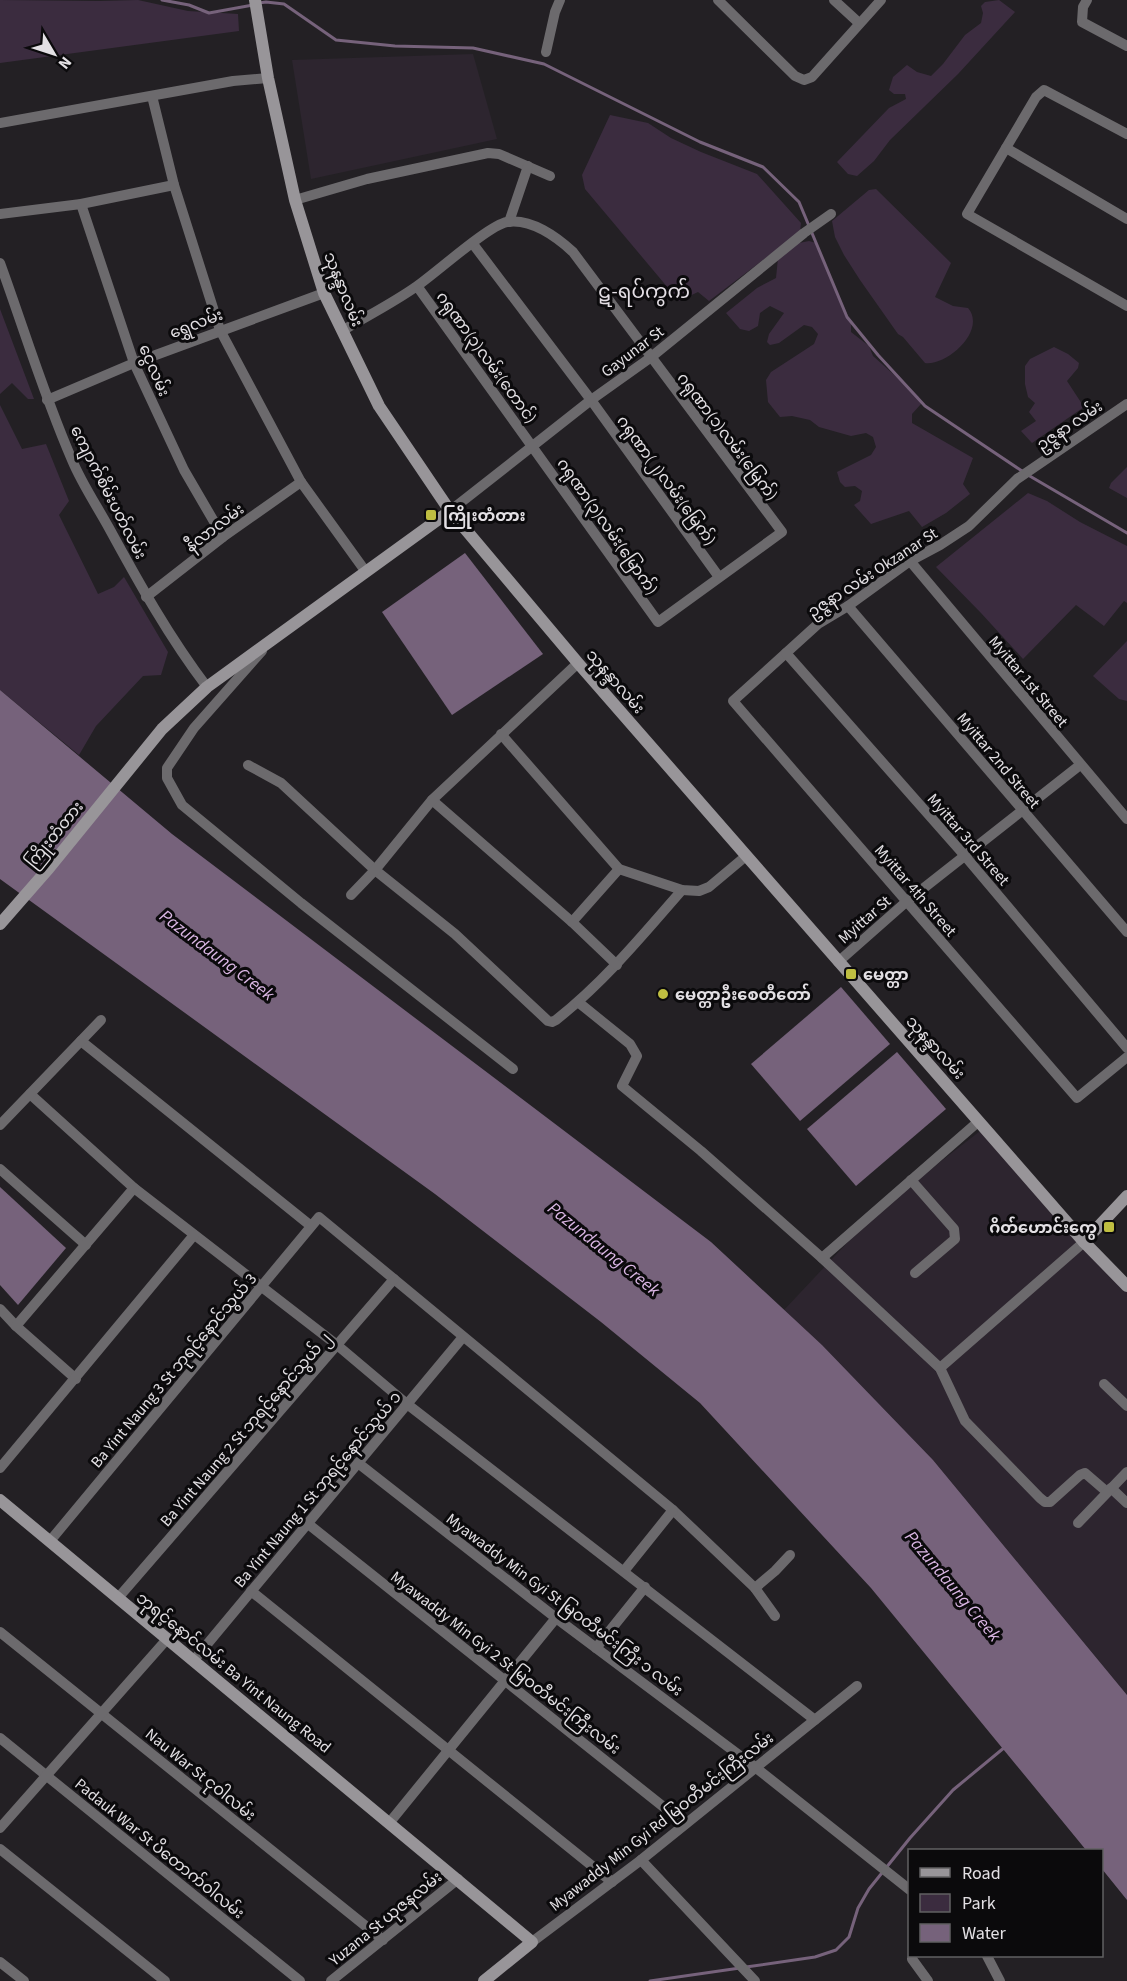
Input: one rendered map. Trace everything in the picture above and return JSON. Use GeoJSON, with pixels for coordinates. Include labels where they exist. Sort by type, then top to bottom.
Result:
{"type":"FeatureCollection","features":[{"type":"Feature","properties":{"kind":"main road","name":"သုနန္ဒာလမ်း"},"geometry":{"type":"LineString","coordinates":[[255,0],[268,78],[295,200],[324,293],[379,406],[450,511],[578,663],[838,962],[1084,1242],[1127,1286]]}},
{"type":"Feature","properties":{"kind":"main road","name":"ကြိုးတံတား"},"geometry":{"type":"LineString","coordinates":[[0,924],[49,868],[162,729],[205,689],[450,511]]}},
{"type":"Feature","properties":{"kind":"main road"},"geometry":{"type":"LineString","coordinates":[[1084,1242],[1127,1196]]}},
{"type":"Feature","properties":{"kind":"main road","name":"ဘုရင့်နောင်လမ်း Ba Yint Naung Road"},"geometry":{"type":"LineString","coordinates":[[0,1500],[447,1869],[532,1942]]}},
{"type":"Feature","properties":{"kind":"main road","name":"Myawaddy Min Gyi Rd မြဝတီမင်းကြီးလမ်း"},"geometry":{"type":"LineString","coordinates":[[484,1981],[532,1942]]}},
{"type":"Feature","properties":{"kind":"street"},"geometry":{"type":"LineString","coordinates":[[546,52],[560,0]]}},
{"type":"Feature","properties":{"kind":"street"},"geometry":{"type":"LineString","coordinates":[[718,0],[795,76],[804,80],[812,77],[881,0]]}},
{"type":"Feature","properties":{"kind":"street"},"geometry":{"type":"LineString","coordinates":[[834,0],[859,23]]}},
{"type":"Feature","properties":{"kind":"street"},"geometry":{"type":"LineString","coordinates":[[1087,0],[1083,7],[1082,22],[1127,46]]}},
{"type":"Feature","properties":{"kind":"street"},"geometry":{"type":"LineString","coordinates":[[0,123],[233,81],[268,78]]}},
{"type":"Feature","properties":{"kind":"street"},"geometry":{"type":"LineString","coordinates":[[1127,134],[1044,90],[1036,97],[967,214],[1127,306]]}},
{"type":"Feature","properties":{"kind":"street"},"geometry":{"type":"LineString","coordinates":[[152,96],[174,185],[220,330],[301,482],[366,572]]}},
{"type":"Feature","properties":{"kind":"street"},"geometry":{"type":"LineString","coordinates":[[1006,148],[1127,219]]}},
{"type":"Feature","properties":{"kind":"street"},"geometry":{"type":"LineString","coordinates":[[295,200],[367,179],[488,153],[500,154],[550,176]]}},
{"type":"Feature","properties":{"kind":"street"},"geometry":{"type":"LineString","coordinates":[[342,331],[417,286],[497,227],[509,222],[528,166]]}},
{"type":"Feature","properties":{"kind":"street"},"geometry":{"type":"LineString","coordinates":[[0,214],[81,204],[174,185]]}},
{"type":"Feature","properties":{"kind":"street","name":"ငွေလမ်း"},"geometry":{"type":"LineString","coordinates":[[81,204],[134,363],[184,470],[223,537]]}},
{"type":"Feature","properties":{"kind":"street","name":"Gayunar St"},"geometry":{"type":"LineString","coordinates":[[450,511],[591,400],[651,358],[804,233],[831,214]]}},
{"type":"Feature","properties":{"kind":"street","name":"ဂရုဏာ(၁)လမ်း(မြေက်)"},"geometry":{"type":"LineString","coordinates":[[509,222],[536,227],[563,242],[573,252],[782,532],[719,577]]}},
{"type":"Feature","properties":{"kind":"street","name":"ဂရုဏာ(၂)လမ်း(မြေက်)"},"geometry":{"type":"LineString","coordinates":[[473,244],[591,400],[719,577]]}},
{"type":"Feature","properties":{"kind":"street","name":"ကျောက်စိမ်းပတ်လမ်း"},"geometry":{"type":"LineString","coordinates":[[0,263],[24,327],[47,400],[73,463],[146,597],[205,689]]}},
{"type":"Feature","properties":{"kind":"street","name":"ဂရုဏာ(၃)လမ်း(တောင်)"},"geometry":{"type":"LineString","coordinates":[[417,286],[533,446]]}},
{"type":"Feature","properties":{"kind":"street","name":"ရွှေလမ်း"},"geometry":{"type":"LineString","coordinates":[[47,400],[134,363],[324,293]]}},
{"type":"Feature","properties":{"kind":"street","name":"ဥဇ္ဇနာ လမ်း"},"geometry":{"type":"LineString","coordinates":[[1028,470],[1127,404]]}},
{"type":"Feature","properties":{"kind":"street","name":"ဂရုဏာ(၃)လမ်း(မြောက်)"},"geometry":{"type":"LineString","coordinates":[[533,446],[658,622],[719,577]]}},
{"type":"Feature","properties":{"kind":"street","name":"ဥဇ္ဇနာ လမ်း Okzanar St"},"geometry":{"type":"LineString","coordinates":[[733,701],[818,624],[848,606],[910,561],[969,526],[1028,470]]}},
{"type":"Feature","properties":{"kind":"street","name":"နီလာလမ်း"},"geometry":{"type":"LineString","coordinates":[[146,597],[223,537],[301,482]]}},
{"type":"Feature","properties":{"kind":"street","name":"Myittar 1st Street"},"geometry":{"type":"LineString","coordinates":[[910,561],[1127,819]]}},
{"type":"Feature","properties":{"kind":"street","name":"Myittar 2nd Street"},"geometry":{"type":"LineString","coordinates":[[848,606],[1127,932]]}},
{"type":"Feature","properties":{"kind":"street"},"geometry":{"type":"LineString","coordinates":[[270,642],[194,728],[167,768],[167,778],[182,805],[301,903],[513,1069]]}},
{"type":"Feature","properties":{"kind":"street","name":"Myittar 3rd Street"},"geometry":{"type":"LineString","coordinates":[[786,653],[965,856],[1127,1048]]}},
{"type":"Feature","properties":{"kind":"street"},"geometry":{"type":"LineString","coordinates":[[351,895],[375,870],[432,800],[578,663]]}},
{"type":"Feature","properties":{"kind":"street","name":"Myittar 4th Street"},"geometry":{"type":"LineString","coordinates":[[733,701],[1077,1098],[1127,1057]]}},
{"type":"Feature","properties":{"kind":"street"},"geometry":{"type":"LineString","coordinates":[[501,734],[620,869],[682,890],[704,890],[746,856]]}},
{"type":"Feature","properties":{"kind":"street"},"geometry":{"type":"LineString","coordinates":[[248,765],[281,783],[375,870],[455,934],[548,1021],[556,1020],[578,1002],[616,965],[682,890]]}},
{"type":"Feature","properties":{"kind":"street","name":"Myittar St"},"geometry":{"type":"LineString","coordinates":[[838,962],[906,902],[1080,765]]}},
{"type":"Feature","properties":{"kind":"street"},"geometry":{"type":"LineString","coordinates":[[432,800],[572,922],[616,965]]}},
{"type":"Feature","properties":{"kind":"street"},"geometry":{"type":"LineString","coordinates":[[572,922],[620,869]]}},
{"type":"Feature","properties":{"kind":"street"},"geometry":{"type":"LineString","coordinates":[[578,1002],[630,1044],[637,1056],[622,1086],[701,1151],[822,1258],[940,1368],[965,1421],[1043,1500],[1050,1502],[1085,1473],[1127,1503]]}},
{"type":"Feature","properties":{"kind":"street"},"geometry":{"type":"LineString","coordinates":[[0,1125],[102,1020]]}},
{"type":"Feature","properties":{"kind":"street"},"geometry":{"type":"LineString","coordinates":[[81,1041],[311,1226]]}},
{"type":"Feature","properties":{"kind":"street"},"geometry":{"type":"LineString","coordinates":[[30,1094],[134,1188],[337,1346],[407,1404],[815,1720]]}},
{"type":"Feature","properties":{"kind":"street"},"geometry":{"type":"LineString","coordinates":[[822,1258],[979,1121]]}},
{"type":"Feature","properties":{"kind":"street"},"geometry":{"type":"LineString","coordinates":[[0,1169],[86,1245]]}},
{"type":"Feature","properties":{"kind":"street"},"geometry":{"type":"LineString","coordinates":[[911,1180],[954,1229],[956,1235],[955,1239],[915,1273]]}},
{"type":"Feature","properties":{"kind":"street"},"geometry":{"type":"LineString","coordinates":[[16,1326],[134,1188]]}},
{"type":"Feature","properties":{"kind":"street","name":"Ba Yint Naung 3 St ဘုရင့်နောင်သွယ် 3"},"geometry":{"type":"LineString","coordinates":[[50,1541],[319,1217],[394,1279]]}},
{"type":"Feature","properties":{"kind":"street"},"geometry":{"type":"LineString","coordinates":[[0,1468],[194,1235]]}},
{"type":"Feature","properties":{"kind":"street"},"geometry":{"type":"LineString","coordinates":[[940,1368],[1084,1242]]}},
{"type":"Feature","properties":{"kind":"street"},"geometry":{"type":"LineString","coordinates":[[394,1279],[673,1510],[755,1588],[775,1616]]}},
{"type":"Feature","properties":{"kind":"street","name":"Ba Yint Naung 2 St ဘုရင့်နောင်သွယ် ၂"},"geometry":{"type":"LineString","coordinates":[[118,1598],[394,1279]]}},
{"type":"Feature","properties":{"kind":"street"},"geometry":{"type":"LineString","coordinates":[[0,1309],[76,1379]]}},
{"type":"Feature","properties":{"kind":"street","name":"Ba Yint Naung 1 St ဘုရင့်နောင်သွယ် ၁"},"geometry":{"type":"LineString","coordinates":[[194,1660],[463,1337]]}},
{"type":"Feature","properties":{"kind":"street"},"geometry":{"type":"LineString","coordinates":[[1104,1384],[1127,1406]]}},
{"type":"Feature","properties":{"kind":"street","name":"Myawaddy Min Gyi St မြဝတီမင်းကြီး ၁ လမ်း"},"geometry":{"type":"LineString","coordinates":[[358,1463],[556,1618],[755,1767],[908,1889]]}},
{"type":"Feature","properties":{"kind":"street"},"geometry":{"type":"LineString","coordinates":[[1078,1523],[1127,1472]]}},
{"type":"Feature","properties":{"kind":"street"},"geometry":{"type":"LineString","coordinates":[[624,1571],[673,1510]]}},
{"type":"Feature","properties":{"kind":"street","name":"Myawaddy Min Gyi 2 St မြဝတီမင်းကြီးလမ်း"},"geometry":{"type":"LineString","coordinates":[[308,1524],[685,1824]]}},
{"type":"Feature","properties":{"kind":"street"},"geometry":{"type":"LineString","coordinates":[[755,1588],[790,1556]]}},
{"type":"Feature","properties":{"kind":"street"},"geometry":{"type":"LineString","coordinates":[[596,1648],[645,1587]]}},
{"type":"Feature","properties":{"kind":"street"},"geometry":{"type":"LineString","coordinates":[[251,1591],[612,1882]]}},
{"type":"Feature","properties":{"kind":"street"},"geometry":{"type":"LineString","coordinates":[[390,1822],[556,1618]]}},
{"type":"Feature","properties":{"kind":"street","name":"Nau War St ငုဝါလမ်း"},"geometry":{"type":"LineString","coordinates":[[0,1632],[382,1940]]}},
{"type":"Feature","properties":{"kind":"street"},"geometry":{"type":"LineString","coordinates":[[0,1828],[168,1638]]}},
{"type":"Feature","properties":{"kind":"street","name":"Myawaddy Min Gyi Rd မြဝတီမင်းကြီးလမ်း"},"geometry":{"type":"LineString","coordinates":[[532,1942],[641,1860],[858,1686]]}},
{"type":"Feature","properties":{"kind":"street","name":"Padauk War St ပိတောက်ဝါလမ်း"},"geometry":{"type":"LineString","coordinates":[[0,1738],[300,1981]]}},
{"type":"Feature","properties":{"kind":"street"},"geometry":{"type":"LineString","coordinates":[[0,1849],[165,1981]]}},
{"type":"Feature","properties":{"kind":"street"},"geometry":{"type":"LineString","coordinates":[[641,1860],[751,1977]]}},
{"type":"Feature","properties":{"kind":"street","name":"Yuzana St ယုဇနလမ်း"},"geometry":{"type":"LineString","coordinates":[[331,1981],[458,1879]]}},
{"type":"Feature","properties":{"kind":"street"},"geometry":{"type":"LineString","coordinates":[[988,1957],[1000,1981]]}},
{"type":"Feature","properties":{"kind":"street"},"geometry":{"type":"LineString","coordinates":[[912,1959],[928,1981]]}},
{"type":"Feature","properties":{"kind":"street"},"geometry":{"type":"LineString","coordinates":[[0,1962],[24,1981]]}},
{"type":"Feature","properties":{"kind":"shaded area"},"geometry":{"type":"Polygon","coordinates":[[[473,54],[497,139],[311,179],[292,60],[473,54]]]}},
{"type":"Feature","properties":{"kind":"shaded area"},"geometry":{"type":"Polygon","coordinates":[[[984,1128],[1127,1290],[1127,1695],[933,1460],[822,1345],[784,1310],[878,1210],[984,1128]]]}},
{"type":"Feature","properties":{"kind":"green space"},"geometry":{"type":"Polygon","coordinates":[[[0,0],[138,0],[188,11],[238,14],[239,31],[0,63],[0,0]]]}},
{"type":"Feature","properties":{"kind":"green space"},"geometry":{"type":"Polygon","coordinates":[[[999,0],[1015,12],[958,74],[890,140],[874,161],[857,176],[848,174],[837,162],[889,108],[906,99],[905,94],[894,94],[889,90],[893,77],[907,65],[917,72],[931,76],[965,35],[981,23],[983,13],[981,6],[985,2],[999,0]]]}},
{"type":"Feature","properties":{"kind":"green space"},"geometry":{"type":"Polygon","coordinates":[[[610,115],[648,123],[671,138],[757,174],[801,223],[800,232],[709,301],[698,292],[679,301],[585,189],[582,175],[610,115]]]}},
{"type":"Feature","properties":{"kind":"green space"},"geometry":{"type":"Polygon","coordinates":[[[876,189],[951,263],[935,297],[953,306],[968,308],[973,317],[969,336],[962,345],[944,359],[925,363],[898,334],[860,280],[835,237],[832,221],[869,190],[876,189]]]}},
{"type":"Feature","properties":{"kind":"green space"},"geometry":{"type":"Polygon","coordinates":[[[809,241],[816,243],[851,323],[851,332],[869,346],[873,356],[919,397],[921,404],[912,414],[912,423],[973,458],[963,484],[970,494],[946,513],[922,527],[909,511],[871,524],[854,505],[860,501],[862,491],[855,486],[845,487],[840,482],[837,472],[871,455],[876,447],[873,437],[866,433],[851,436],[819,427],[810,420],[792,416],[780,417],[768,402],[766,380],[771,372],[814,344],[818,334],[812,327],[804,325],[779,343],[770,345],[767,342],[769,334],[784,313],[770,306],[760,313],[758,326],[749,331],[740,329],[726,313],[757,288],[776,278],[778,258],[799,243],[809,241]]]}},
{"type":"Feature","properties":{"kind":"green space"},"geometry":{"type":"Polygon","coordinates":[[[0,309],[34,399],[28,399],[12,383],[0,394],[0,309]]]}},
{"type":"Feature","properties":{"kind":"green space"},"geometry":{"type":"Polygon","coordinates":[[[1054,347],[1079,363],[1078,368],[1067,381],[1084,407],[1032,443],[1021,431],[1036,421],[1029,412],[1035,403],[1028,397],[1025,366],[1030,359],[1054,347]]]}},
{"type":"Feature","properties":{"kind":"green space"},"geometry":{"type":"Polygon","coordinates":[[[0,405],[22,449],[46,444],[69,501],[59,515],[98,594],[114,587],[124,577],[168,652],[161,675],[143,676],[96,726],[79,755],[0,690],[0,405]]]}},
{"type":"Feature","properties":{"kind":"green space"},"geometry":{"type":"Polygon","coordinates":[[[1127,467],[1127,498],[1109,488],[1127,467]]]}},
{"type":"Feature","properties":{"kind":"green space"},"geometry":{"type":"Polygon","coordinates":[[[1028,493],[1047,501],[1080,522],[1127,546],[1127,603],[1124,601],[1104,626],[1076,605],[1023,659],[936,567],[1028,493]]]}},
{"type":"Feature","properties":{"kind":"green space"},"geometry":{"type":"Polygon","coordinates":[[[1127,641],[1127,701],[1119,699],[1093,676],[1127,641]]]}},
{"type":"Feature","properties":{"kind":"water"},"geometry":{"type":"Polygon","coordinates":[[[465,553],[543,654],[452,715],[382,612],[465,553]]]}},
{"type":"Feature","properties":{"kind":"water","name":"Pazundaung Creek"},"geometry":{"type":"Polygon","coordinates":[[[0,690],[172,834],[711,1242],[822,1345],[933,1460],[1127,1695],[1127,1900],[1103,1870],[1103,1849],[1085,1849],[871,1588],[700,1403],[601,1322],[435,1194],[0,879],[0,690]]]}},
{"type":"Feature","properties":{"kind":"water"},"geometry":{"type":"Polygon","coordinates":[[[841,987],[890,1044],[800,1121],[751,1064],[841,987]]]}},
{"type":"Feature","properties":{"kind":"water"},"geometry":{"type":"Polygon","coordinates":[[[897,1052],[946,1109],[856,1186],[807,1129],[897,1052]]]}},
{"type":"Feature","properties":{"kind":"water"},"geometry":{"type":"Polygon","coordinates":[[[0,1187],[66,1248],[18,1305],[0,1285],[0,1187]]]}},
{"type":"Feature","properties":{"kind":"waterway"},"geometry":{"type":"LineString","coordinates":[[162,0],[189,5],[209,13],[253,5]]}},
{"type":"Feature","properties":{"kind":"waterway"},"geometry":{"type":"LineString","coordinates":[[259,3],[284,4],[336,40],[395,46],[473,48],[544,64],[700,142],[763,167],[799,202],[847,317],[878,355],[925,406],[1022,471]]}},
{"type":"Feature","properties":{"kind":"waterway"},"geometry":{"type":"LineString","coordinates":[[1028,475],[1127,533]]}},
{"type":"Feature","properties":{"kind":"waterway"},"geometry":{"type":"LineString","coordinates":[[746,1967],[815,1957],[836,1950],[849,1937],[858,1908],[869,1889],[910,1838],[953,1790],[1005,1747]]}},
{"type":"Feature","properties":{"kind":"waterway"},"geometry":{"type":"LineString","coordinates":[[650,1981],[740,1968]]}},
{"type":"Feature","properties":{"kind":"place","name":"ကြိုးတံတား"},"geometry":{"type":"Point","coordinates":[431,515]}},
{"type":"Feature","properties":{"kind":"place","name":"မေတ္တာ"},"geometry":{"type":"Point","coordinates":[851,974]}},
{"type":"Feature","properties":{"kind":"place","name":"မေတ္တာဦးစေတီတော်"},"geometry":{"type":"Point","coordinates":[663,994]}},
{"type":"Feature","properties":{"kind":"place","name":"ဂိတ်ဟောင်းကွေ"},"geometry":{"type":"Point","coordinates":[1109,1227]}},
{"type":"Feature","properties":{"kind":"district","name":"ဋ-ရပ်ကွက်"},"geometry":{"type":"Point","coordinates":[644,291]}}]}
